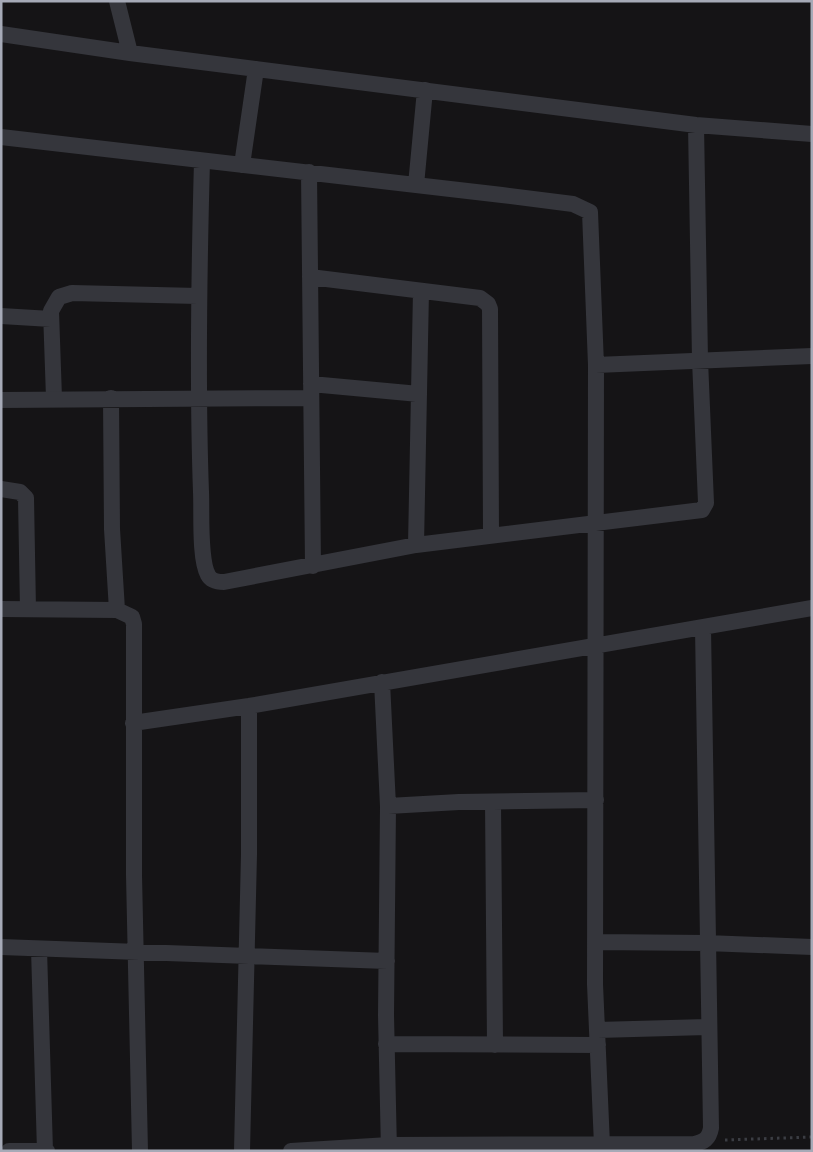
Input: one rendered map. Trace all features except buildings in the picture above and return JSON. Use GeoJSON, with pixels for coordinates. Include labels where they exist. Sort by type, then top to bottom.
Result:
{"type":"FeatureCollection","features":[{"type":"Feature","properties":{"kind":"street"},"geometry":{"type":"LineString","coordinates":[[117,1],[130,53]]}},
{"type":"Feature","properties":{"kind":"street"},"geometry":{"type":"LineString","coordinates":[[1,34],[130,53],[696,125],[812,134]]}},
{"type":"Feature","properties":{"kind":"street"},"geometry":{"type":"LineString","coordinates":[[242,165],[256,69]]}},
{"type":"Feature","properties":{"kind":"street"},"geometry":{"type":"LineString","coordinates":[[416,185],[425,90]]}},
{"type":"Feature","properties":{"kind":"street"},"geometry":{"type":"LineString","coordinates":[[202,161],[198,296],[198,398],[203,546],[208,575],[212,580],[224,582],[416,545],[491,534],[693,512],[704,507],[696,125]]}},
{"type":"Feature","properties":{"kind":"street"},"geometry":{"type":"LineString","coordinates":[[1,137],[573,204],[588,210],[592,217],[596,365],[595,942],[602,1145]]}},
{"type":"Feature","properties":{"kind":"street"},"geometry":{"type":"LineString","coordinates":[[309,172],[313,566]]}},
{"type":"Feature","properties":{"kind":"street"},"geometry":{"type":"LineString","coordinates":[[310,277],[480,298],[488,304],[490,308],[491,534]]}},
{"type":"Feature","properties":{"kind":"street"},"geometry":{"type":"LineString","coordinates":[[416,545],[421,291]]}},
{"type":"Feature","properties":{"kind":"street"},"geometry":{"type":"LineString","coordinates":[[54,398],[51,318],[53,305],[59,297],[72,293],[198,296]]}},
{"type":"Feature","properties":{"kind":"street"},"geometry":{"type":"LineString","coordinates":[[1,316],[51,318]]}},
{"type":"Feature","properties":{"kind":"street"},"geometry":{"type":"LineString","coordinates":[[596,365],[812,356]]}},
{"type":"Feature","properties":{"kind":"street"},"geometry":{"type":"LineString","coordinates":[[1,400],[198,398],[311,391],[419,394]]}},
{"type":"Feature","properties":{"kind":"street"},"geometry":{"type":"LineString","coordinates":[[111,398],[112,529],[117,610]]}},
{"type":"Feature","properties":{"kind":"street"},"geometry":{"type":"LineString","coordinates":[[1,489],[24,494],[27,502],[28,609]]}},
{"type":"Feature","properties":{"kind":"street"},"geometry":{"type":"LineString","coordinates":[[133,723],[249,706],[812,608]]}},
{"type":"Feature","properties":{"kind":"street"},"geometry":{"type":"LineString","coordinates":[[1,609],[117,610],[132,618],[134,624],[133,723],[140,1151]]}},
{"type":"Feature","properties":{"kind":"street"},"geometry":{"type":"LineString","coordinates":[[291,1151],[602,1145],[621,1148],[694,1144],[705,1141],[711,1128],[707,1028],[702,628]]}},
{"type":"Feature","properties":{"kind":"street"},"geometry":{"type":"LineString","coordinates":[[382,682],[388,806],[386,1044],[389,1148]]}},
{"type":"Feature","properties":{"kind":"street"},"geometry":{"type":"LineString","coordinates":[[242,1151],[250,854],[249,706]]}},
{"type":"Feature","properties":{"kind":"street"},"geometry":{"type":"LineString","coordinates":[[388,806],[596,800]]}},
{"type":"Feature","properties":{"kind":"street"},"geometry":{"type":"LineString","coordinates":[[493,802],[495,1045]]}},
{"type":"Feature","properties":{"kind":"street"},"geometry":{"type":"LineString","coordinates":[[595,942],[706,943],[812,947]]}},
{"type":"Feature","properties":{"kind":"street"},"geometry":{"type":"LineString","coordinates":[[1,947],[387,961]]}},
{"type":"Feature","properties":{"kind":"street"},"geometry":{"type":"LineString","coordinates":[[9,1151],[46,1151],[39,949]]}},
{"type":"Feature","properties":{"kind":"street"},"geometry":{"type":"LineString","coordinates":[[386,1044],[495,1045],[707,1028]]}},
{"type":"Feature","properties":{"kind":"path"},"geometry":{"type":"LineString","coordinates":[[705,1141],[812,1137]]}}]}
